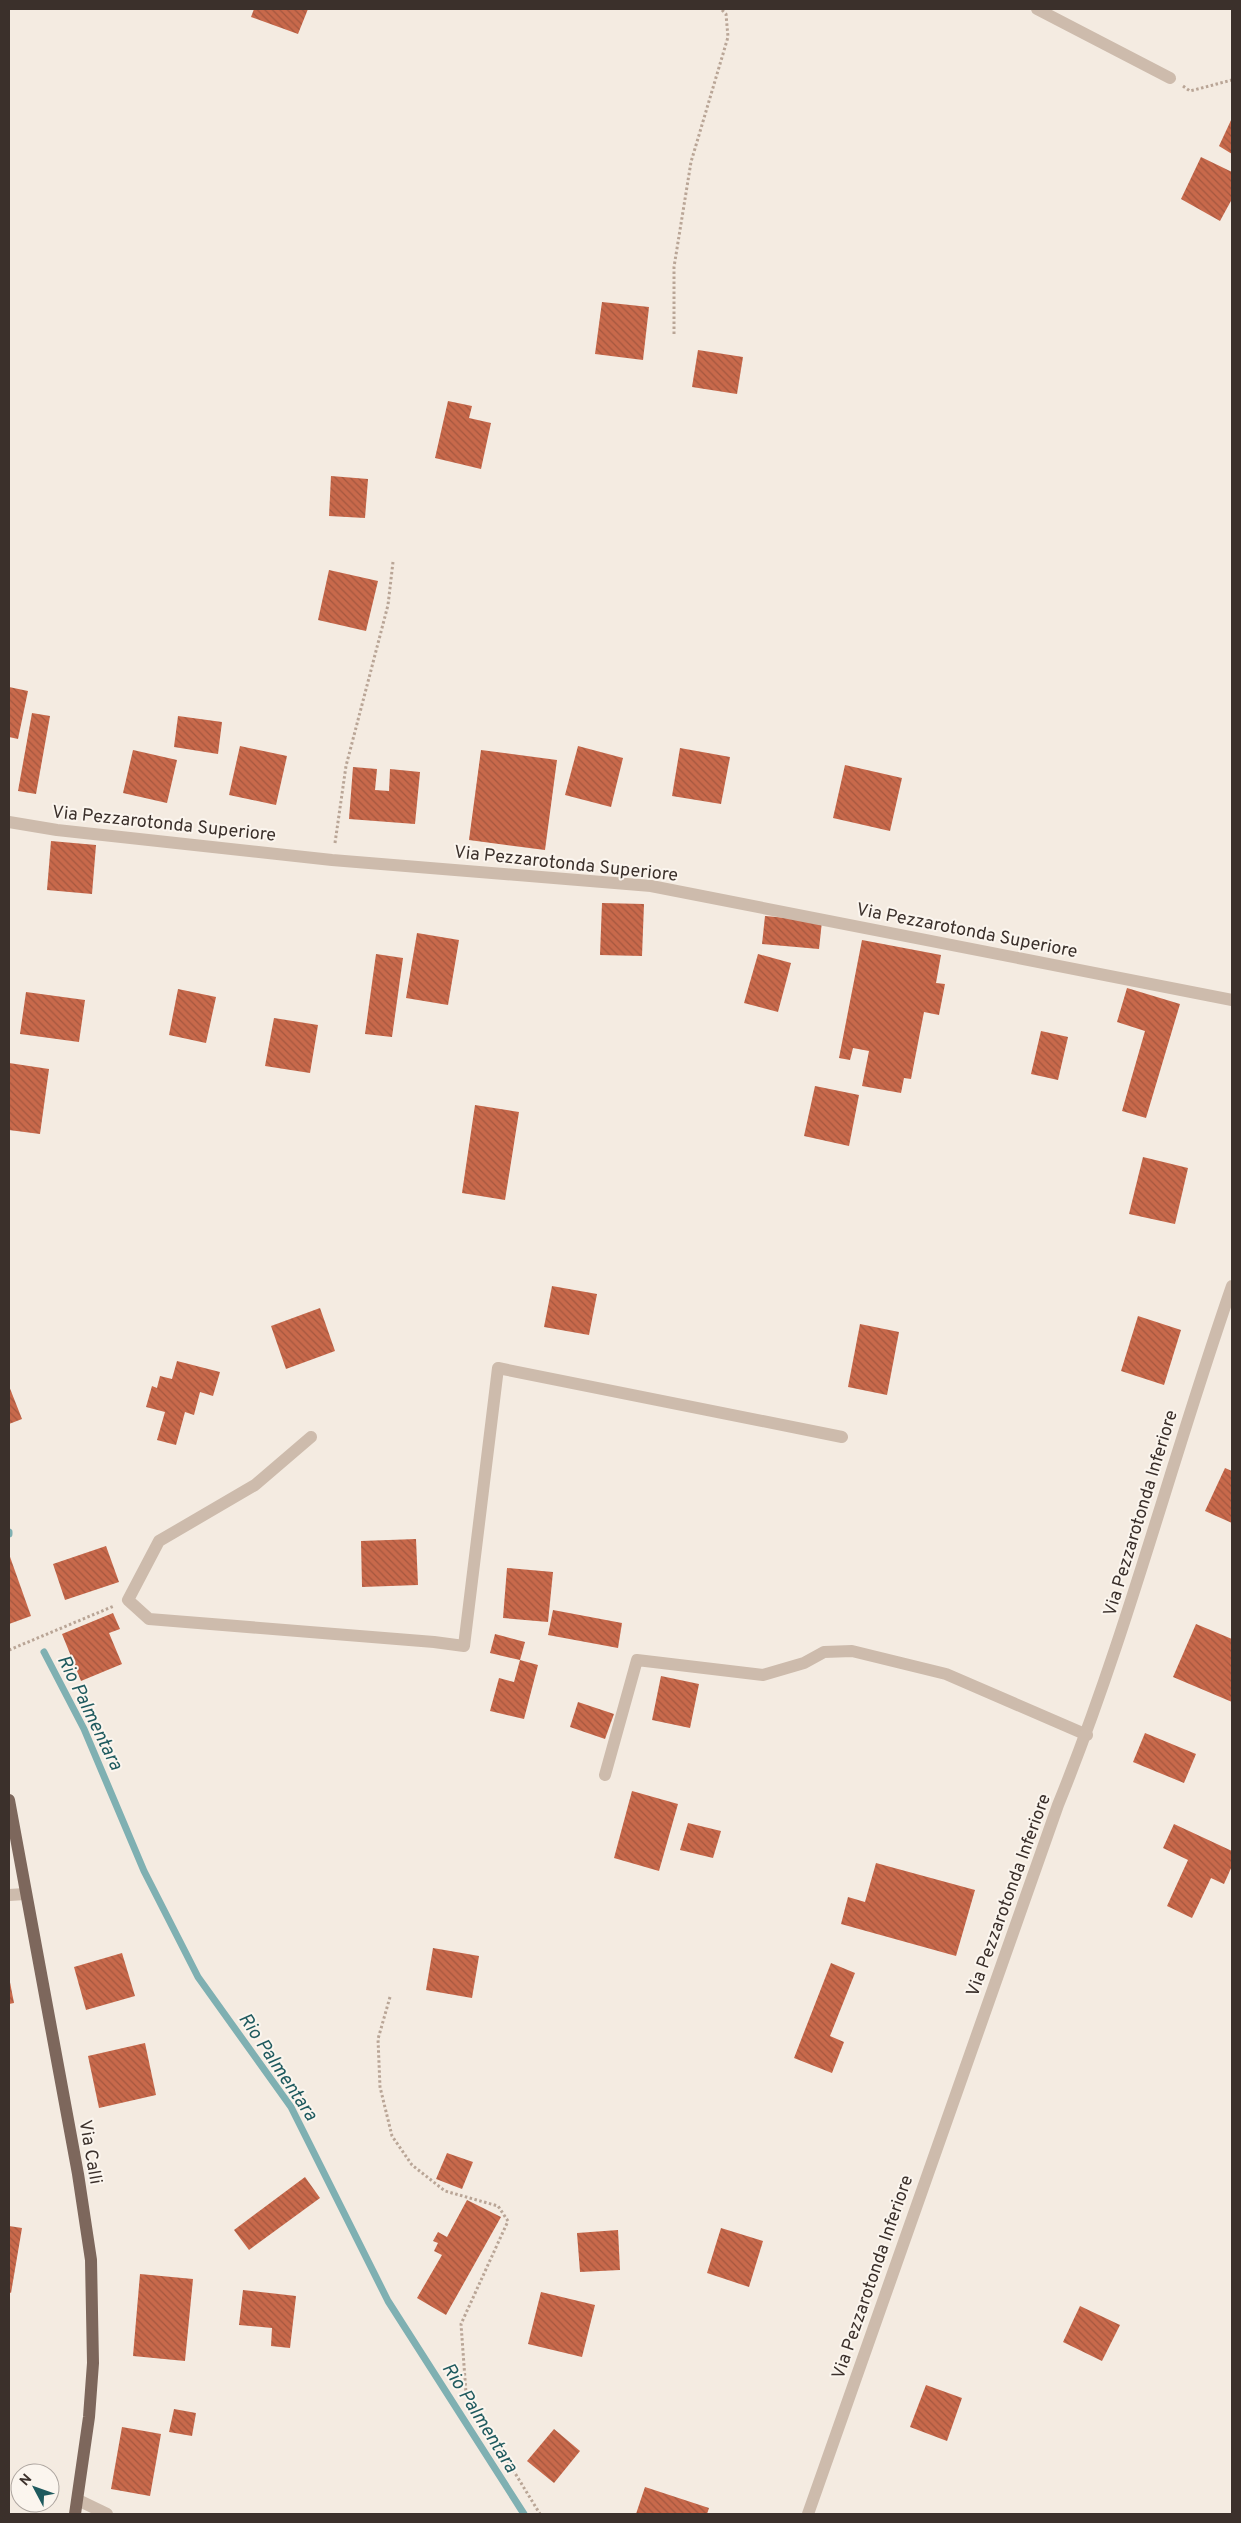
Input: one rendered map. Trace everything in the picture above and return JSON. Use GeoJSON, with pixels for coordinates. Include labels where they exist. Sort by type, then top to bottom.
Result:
{"type":"FeatureCollection","features":[{"type":"Feature","properties":{"kind":"main road","name":"Via Calli"},"geometry":{"type":"LineString","coordinates":[[9,1800],[78,2174],[90,2260],[93,2363],[89,2418],[76,2514]]}},
{"type":"Feature","properties":{"kind":"street"},"geometry":{"type":"LineString","coordinates":[[1037,9],[1170,78]]}},
{"type":"Feature","properties":{"kind":"street","name":"Via Pezzarotonda Superiore"},"geometry":{"type":"LineString","coordinates":[[9,822],[57,830],[332,860],[650,886],[1232,1000]]}},
{"type":"Feature","properties":{"kind":"street","name":"Via Pezzarotonda Inferiore"},"geometry":{"type":"LineString","coordinates":[[808,2514],[1035,1870],[1087,1735],[1133,1598],[1202,1372],[1232,1286]]}},
{"type":"Feature","properties":{"kind":"street"},"geometry":{"type":"LineString","coordinates":[[311,1437],[255,1485],[159,1541],[128,1600],[150,1619],[464,1646],[498,1368],[842,1437]]}},
{"type":"Feature","properties":{"kind":"street"},"geometry":{"type":"LineString","coordinates":[[605,1775],[637,1660],[763,1675],[804,1663],[824,1652],[852,1651],[946,1674],[1087,1735]]}},
{"type":"Feature","properties":{"kind":"street"},"geometry":{"type":"LineString","coordinates":[[9,1895],[25,1894]]}},
{"type":"Feature","properties":{"kind":"street"},"geometry":{"type":"LineString","coordinates":[[78,2500],[107,2514]]}},
{"type":"Feature","properties":{"kind":"path"},"geometry":{"type":"LineString","coordinates":[[674,334],[674,267],[691,162],[728,37],[726,14],[720,9]]}},
{"type":"Feature","properties":{"kind":"path"},"geometry":{"type":"LineString","coordinates":[[1170,78],[1190,91],[1232,80]]}},
{"type":"Feature","properties":{"kind":"path"},"geometry":{"type":"LineString","coordinates":[[332,860],[346,766],[388,605],[393,562]]}},
{"type":"Feature","properties":{"kind":"path"},"geometry":{"type":"LineString","coordinates":[[9,1650],[128,1600]]}},
{"type":"Feature","properties":{"kind":"path"},"geometry":{"type":"LineString","coordinates":[[390,1997],[378,2039],[380,2087],[392,2136],[412,2165],[445,2192],[498,2206],[508,2221],[461,2324],[466,2393],[540,2514]]}},
{"type":"Feature","properties":{"kind":"building"},"geometry":{"type":"Polygon","coordinates":[[[254,9],[308,9],[298,34],[251,17],[254,9]]]}},
{"type":"Feature","properties":{"kind":"building"},"geometry":{"type":"Polygon","coordinates":[[[1232,118],[1232,154],[1219,146],[1232,118]]]}},
{"type":"Feature","properties":{"kind":"building"},"geometry":{"type":"Polygon","coordinates":[[[1201,157],[1232,172],[1232,199],[1220,221],[1181,199],[1201,157]]]}},
{"type":"Feature","properties":{"kind":"building"},"geometry":{"type":"Polygon","coordinates":[[[602,302],[649,307],[643,360],[595,354],[602,302]]]}},
{"type":"Feature","properties":{"kind":"building"},"geometry":{"type":"Polygon","coordinates":[[[698,350],[743,357],[737,394],[692,387],[698,350]]]}},
{"type":"Feature","properties":{"kind":"building"},"geometry":{"type":"Polygon","coordinates":[[[448,401],[472,406],[469,418],[491,423],[481,469],[435,458],[448,401]]]}},
{"type":"Feature","properties":{"kind":"building"},"geometry":{"type":"Polygon","coordinates":[[[331,476],[368,479],[365,518],[329,516],[331,476]]]}},
{"type":"Feature","properties":{"kind":"building"},"geometry":{"type":"Polygon","coordinates":[[[329,570],[378,581],[366,631],[318,620],[329,570]]]}},
{"type":"Feature","properties":{"kind":"building"},"geometry":{"type":"Polygon","coordinates":[[[9,687],[28,691],[18,739],[9,737],[9,687]]]}},
{"type":"Feature","properties":{"kind":"building"},"geometry":{"type":"Polygon","coordinates":[[[32,713],[50,716],[36,794],[18,791],[32,713]]]}},
{"type":"Feature","properties":{"kind":"building"},"geometry":{"type":"Polygon","coordinates":[[[178,716],[222,722],[218,754],[174,747],[178,716]]]}},
{"type":"Feature","properties":{"kind":"building"},"geometry":{"type":"Polygon","coordinates":[[[240,746],[287,756],[276,805],[229,795],[240,746]]]}},
{"type":"Feature","properties":{"kind":"building"},"geometry":{"type":"Polygon","coordinates":[[[578,746],[623,758],[611,807],[565,795],[578,746]]]}},
{"type":"Feature","properties":{"kind":"building"},"geometry":{"type":"Polygon","coordinates":[[[680,748],[730,757],[721,804],[672,796],[680,748]]]}},
{"type":"Feature","properties":{"kind":"building"},"geometry":{"type":"Polygon","coordinates":[[[133,750],[177,760],[167,803],[123,793],[133,750]]]}},
{"type":"Feature","properties":{"kind":"building"},"geometry":{"type":"Polygon","coordinates":[[[481,750],[557,760],[545,850],[469,840],[481,750]]]}},
{"type":"Feature","properties":{"kind":"building"},"geometry":{"type":"Polygon","coordinates":[[[845,765],[902,778],[890,831],[833,818],[845,765]]]}},
{"type":"Feature","properties":{"kind":"building"},"geometry":{"type":"Polygon","coordinates":[[[353,767],[377,769],[375,790],[389,791],[390,769],[420,772],[415,824],[349,819],[353,767]]]}},
{"type":"Feature","properties":{"kind":"building"},"geometry":{"type":"Polygon","coordinates":[[[51,841],[96,845],[92,894],[47,890],[51,841]]]}},
{"type":"Feature","properties":{"kind":"building"},"geometry":{"type":"Polygon","coordinates":[[[602,903],[644,904],[642,956],[600,955],[602,903]]]}},
{"type":"Feature","properties":{"kind":"building"},"geometry":{"type":"Polygon","coordinates":[[[765,916],[822,921],[819,949],[762,944],[765,916]]]}},
{"type":"Feature","properties":{"kind":"building"},"geometry":{"type":"Polygon","coordinates":[[[417,933],[459,940],[448,1005],[406,998],[417,933]]]}},
{"type":"Feature","properties":{"kind":"building"},"geometry":{"type":"Polygon","coordinates":[[[862,940],[941,955],[936,983],[945,984],[939,1015],[924,1012],[911,1079],[904,1078],[901,1093],[862,1086],[869,1051],[853,1048],[850,1060],[839,1058],[862,940]]]}},
{"type":"Feature","properties":{"kind":"building"},"geometry":{"type":"Polygon","coordinates":[[[376,954],[403,958],[392,1037],[365,1034],[376,954]]]}},
{"type":"Feature","properties":{"kind":"building"},"geometry":{"type":"Polygon","coordinates":[[[758,954],[791,963],[778,1012],[744,1003],[758,954]]]}},
{"type":"Feature","properties":{"kind":"building"},"geometry":{"type":"Polygon","coordinates":[[[1127,988],[1180,1004],[1146,1118],[1122,1111],[1145,1031],[1117,1022],[1127,988]]]}},
{"type":"Feature","properties":{"kind":"building"},"geometry":{"type":"Polygon","coordinates":[[[178,989],[216,997],[206,1043],[169,1035],[178,989]]]}},
{"type":"Feature","properties":{"kind":"building"},"geometry":{"type":"Polygon","coordinates":[[[26,992],[85,1000],[79,1042],[20,1034],[26,992]]]}},
{"type":"Feature","properties":{"kind":"building"},"geometry":{"type":"Polygon","coordinates":[[[274,1018],[318,1025],[310,1073],[265,1066],[274,1018]]]}},
{"type":"Feature","properties":{"kind":"building"},"geometry":{"type":"Polygon","coordinates":[[[1041,1031],[1068,1037],[1058,1080],[1031,1074],[1041,1031]]]}},
{"type":"Feature","properties":{"kind":"building"},"geometry":{"type":"Polygon","coordinates":[[[9,1063],[49,1069],[40,1134],[9,1130],[9,1063]]]}},
{"type":"Feature","properties":{"kind":"building"},"geometry":{"type":"Polygon","coordinates":[[[815,1086],[859,1095],[849,1146],[804,1136],[815,1086]]]}},
{"type":"Feature","properties":{"kind":"building"},"geometry":{"type":"Polygon","coordinates":[[[475,1105],[519,1112],[505,1200],[462,1193],[475,1105]]]}},
{"type":"Feature","properties":{"kind":"building"},"geometry":{"type":"Polygon","coordinates":[[[1143,1157],[1188,1168],[1175,1224],[1129,1214],[1143,1157]]]}},
{"type":"Feature","properties":{"kind":"building"},"geometry":{"type":"Polygon","coordinates":[[[552,1286],[597,1294],[589,1335],[544,1327],[552,1286]]]}},
{"type":"Feature","properties":{"kind":"building"},"geometry":{"type":"Polygon","coordinates":[[[320,1308],[335,1351],[286,1369],[271,1326],[320,1308]]]}},
{"type":"Feature","properties":{"kind":"building"},"geometry":{"type":"Polygon","coordinates":[[[1138,1316],[1181,1330],[1164,1385],[1121,1371],[1138,1316]]]}},
{"type":"Feature","properties":{"kind":"building"},"geometry":{"type":"Polygon","coordinates":[[[860,1324],[899,1332],[887,1395],[848,1387],[860,1324]]]}},
{"type":"Feature","properties":{"kind":"building"},"geometry":{"type":"Polygon","coordinates":[[[177,1361],[220,1372],[213,1396],[200,1392],[194,1415],[185,1412],[176,1445],[157,1440],[165,1412],[146,1407],[152,1386],[157,1388],[160,1376],[172,1379],[177,1361]]]}},
{"type":"Feature","properties":{"kind":"building"},"geometry":{"type":"Polygon","coordinates":[[[9,1386],[22,1419],[9,1424],[9,1386]]]}},
{"type":"Feature","properties":{"kind":"building"},"geometry":{"type":"Polygon","coordinates":[[[1225,1468],[1232,1471],[1232,1523],[1205,1511],[1225,1468]]]}},
{"type":"Feature","properties":{"kind":"building"},"geometry":{"type":"Polygon","coordinates":[[[416,1539],[418,1585],[362,1587],[361,1541],[416,1539]]]}},
{"type":"Feature","properties":{"kind":"building"},"geometry":{"type":"Polygon","coordinates":[[[106,1546],[119,1582],[65,1600],[53,1564],[106,1546]]]}},
{"type":"Feature","properties":{"kind":"building"},"geometry":{"type":"Polygon","coordinates":[[[9,1554],[31,1616],[9,1624],[9,1554]]]}},
{"type":"Feature","properties":{"kind":"building"},"geometry":{"type":"Polygon","coordinates":[[[507,1568],[553,1572],[548,1622],[503,1618],[507,1568]]]}},
{"type":"Feature","properties":{"kind":"building"},"geometry":{"type":"Polygon","coordinates":[[[553,1610],[622,1623],[618,1648],[548,1635],[553,1610]]]}},
{"type":"Feature","properties":{"kind":"building"},"geometry":{"type":"Polygon","coordinates":[[[113,1613],[120,1629],[109,1633],[122,1664],[81,1681],[62,1634],[113,1613]]]}},
{"type":"Feature","properties":{"kind":"building"},"geometry":{"type":"Polygon","coordinates":[[[1196,1624],[1232,1639],[1232,1702],[1173,1677],[1196,1624]]]}},
{"type":"Feature","properties":{"kind":"building"},"geometry":{"type":"Polygon","coordinates":[[[495,1634],[525,1642],[520,1660],[490,1653],[495,1634]]]}},
{"type":"Feature","properties":{"kind":"building"},"geometry":{"type":"Polygon","coordinates":[[[520,1660],[538,1665],[524,1719],[490,1711],[499,1678],[514,1682],[520,1660]]]}},
{"type":"Feature","properties":{"kind":"building"},"geometry":{"type":"Polygon","coordinates":[[[661,1676],[699,1684],[690,1728],[652,1720],[661,1676]]]}},
{"type":"Feature","properties":{"kind":"building"},"geometry":{"type":"Polygon","coordinates":[[[578,1702],[614,1714],[605,1739],[570,1727],[578,1702]]]}},
{"type":"Feature","properties":{"kind":"building"},"geometry":{"type":"Polygon","coordinates":[[[1145,1733],[1196,1754],[1184,1783],[1133,1762],[1145,1733]]]}},
{"type":"Feature","properties":{"kind":"building"},"geometry":{"type":"Polygon","coordinates":[[[632,1791],[678,1804],[659,1871],[614,1858],[632,1791]]]}},
{"type":"Feature","properties":{"kind":"building"},"geometry":{"type":"Polygon","coordinates":[[[688,1823],[721,1831],[713,1858],[680,1850],[688,1823]]]}},
{"type":"Feature","properties":{"kind":"building"},"geometry":{"type":"Polygon","coordinates":[[[1174,1824],[1232,1851],[1232,1866],[1224,1884],[1211,1878],[1192,1918],[1167,1906],[1188,1860],[1163,1848],[1174,1824]]]}},
{"type":"Feature","properties":{"kind":"building"},"geometry":{"type":"Polygon","coordinates":[[[876,1863],[975,1890],[956,1956],[841,1924],[848,1897],[865,1902],[876,1863]]]}},
{"type":"Feature","properties":{"kind":"building"},"geometry":{"type":"Polygon","coordinates":[[[433,1948],[479,1956],[472,1998],[426,1990],[433,1948]]]}},
{"type":"Feature","properties":{"kind":"building"},"geometry":{"type":"Polygon","coordinates":[[[122,1953],[135,1996],[86,2010],[74,1967],[122,1953]]]}},
{"type":"Feature","properties":{"kind":"building"},"geometry":{"type":"Polygon","coordinates":[[[831,1963],[855,1973],[830,2036],[844,2042],[832,2073],[794,2058],[831,1963]]]}},
{"type":"Feature","properties":{"kind":"building"},"geometry":{"type":"Polygon","coordinates":[[[9,1977],[14,2003],[9,2004],[9,1977]]]}},
{"type":"Feature","properties":{"kind":"building"},"geometry":{"type":"Polygon","coordinates":[[[145,2043],[156,2095],[99,2108],[88,2056],[145,2043]]]}},
{"type":"Feature","properties":{"kind":"building"},"geometry":{"type":"Polygon","coordinates":[[[447,2153],[473,2162],[462,2189],[436,2179],[447,2153]]]}},
{"type":"Feature","properties":{"kind":"building"},"geometry":{"type":"Polygon","coordinates":[[[305,2177],[320,2198],[249,2250],[234,2230],[305,2177]]]}},
{"type":"Feature","properties":{"kind":"building"},"geometry":{"type":"Polygon","coordinates":[[[467,2200],[501,2217],[446,2315],[417,2298],[442,2255],[434,2251],[438,2243],[433,2241],[438,2232],[447,2237],[467,2200]]]}},
{"type":"Feature","properties":{"kind":"building"},"geometry":{"type":"Polygon","coordinates":[[[9,2226],[22,2228],[11,2293],[9,2292],[9,2226]]]}},
{"type":"Feature","properties":{"kind":"building"},"geometry":{"type":"Polygon","coordinates":[[[721,2228],[763,2241],[749,2287],[707,2273],[721,2228]]]}},
{"type":"Feature","properties":{"kind":"building"},"geometry":{"type":"Polygon","coordinates":[[[618,2230],[620,2270],[580,2272],[577,2233],[618,2230]]]}},
{"type":"Feature","properties":{"kind":"building"},"geometry":{"type":"Polygon","coordinates":[[[140,2274],[193,2279],[185,2361],[133,2356],[140,2274]]]}},
{"type":"Feature","properties":{"kind":"building"},"geometry":{"type":"Polygon","coordinates":[[[243,2290],[296,2296],[290,2348],[271,2346],[272,2328],[239,2325],[243,2290]]]}},
{"type":"Feature","properties":{"kind":"building"},"geometry":{"type":"Polygon","coordinates":[[[541,2292],[595,2305],[582,2357],[528,2344],[541,2292]]]}},
{"type":"Feature","properties":{"kind":"building"},"geometry":{"type":"Polygon","coordinates":[[[1080,2306],[1120,2325],[1102,2361],[1063,2342],[1080,2306]]]}},
{"type":"Feature","properties":{"kind":"building"},"geometry":{"type":"Polygon","coordinates":[[[926,2385],[962,2398],[947,2441],[910,2427],[926,2385]]]}},
{"type":"Feature","properties":{"kind":"building"},"geometry":{"type":"Polygon","coordinates":[[[174,2409],[196,2413],[192,2436],[169,2432],[174,2409]]]}},
{"type":"Feature","properties":{"kind":"building"},"geometry":{"type":"Polygon","coordinates":[[[122,2427],[161,2434],[150,2496],[111,2489],[122,2427]]]}},
{"type":"Feature","properties":{"kind":"building"},"geometry":{"type":"Polygon","coordinates":[[[554,2429],[580,2451],[554,2483],[527,2461],[554,2429]]]}},
{"type":"Feature","properties":{"kind":"building"},"geometry":{"type":"Polygon","coordinates":[[[645,2487],[709,2508],[707,2514],[636,2514],[645,2487]]]}},
{"type":"Feature","properties":{"kind":"waterway","name":"Rio Palmentara"},"geometry":{"type":"LineString","coordinates":[[44,1652],[84,1729],[144,1871],[198,1977],[291,2107],[388,2301],[524,2514]]}}]}
